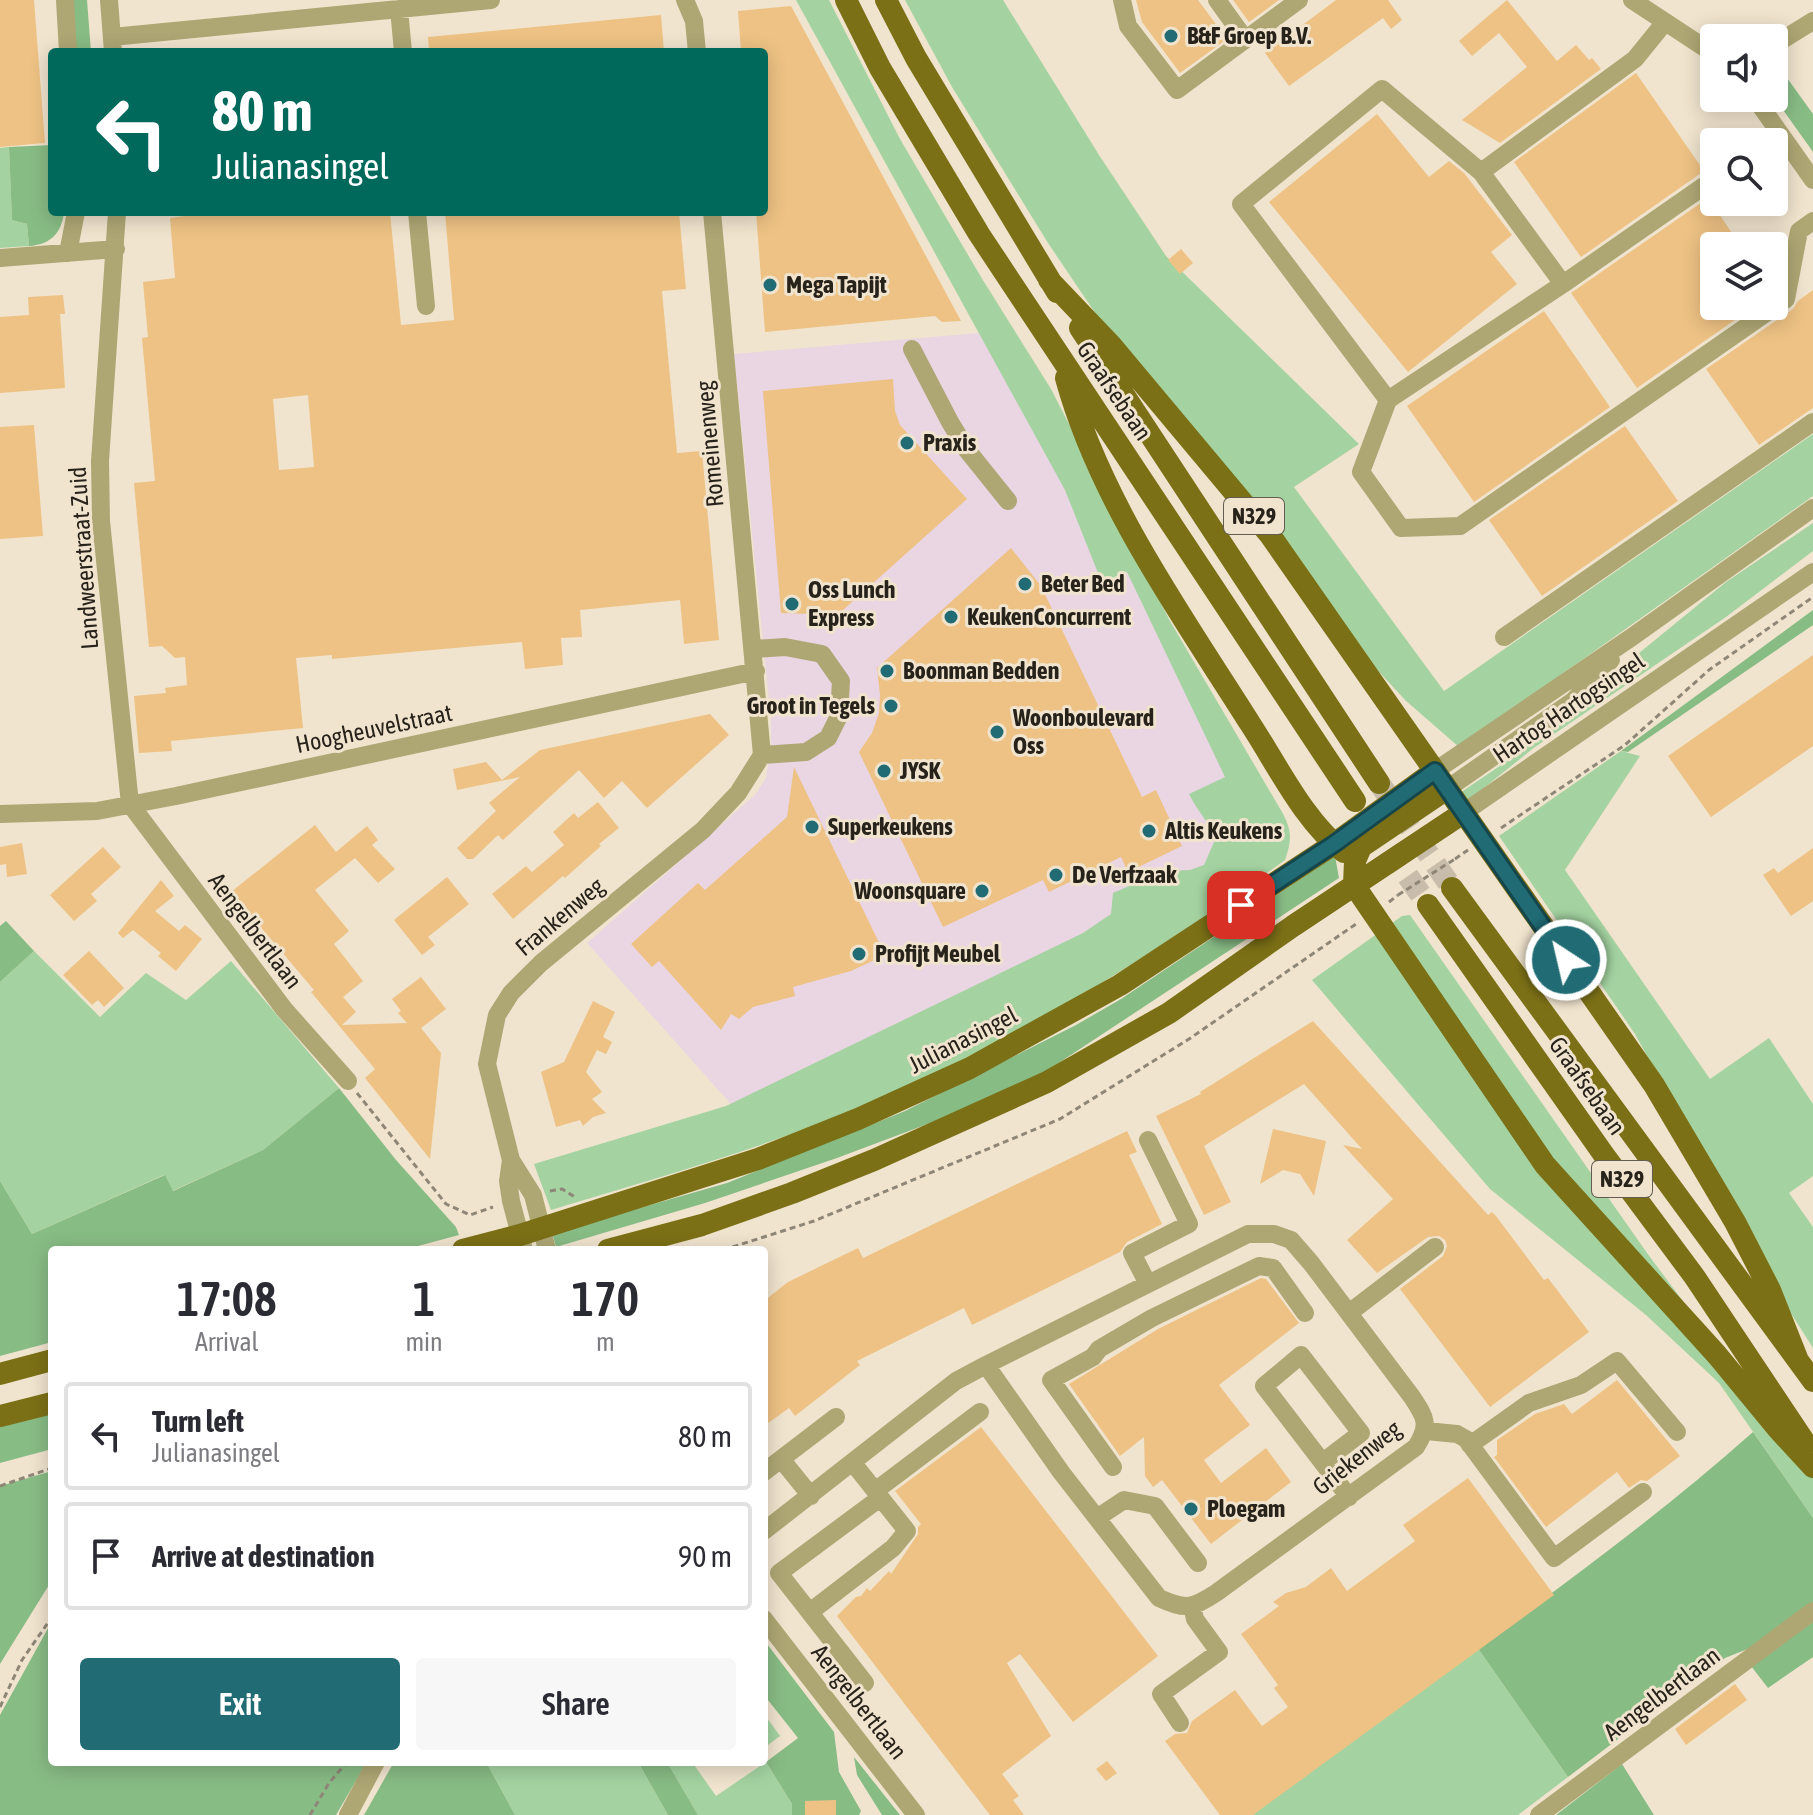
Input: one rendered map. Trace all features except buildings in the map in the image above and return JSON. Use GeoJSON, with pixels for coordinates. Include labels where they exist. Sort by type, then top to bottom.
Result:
{"type":"FeatureCollection","features":[{"type":"Feature","properties":{"kind":"main road","name":"Graafsebaan"},"geometry":{"type":"LineString","coordinates":[[846,0],[880,68],[964,209],[1355,801]]}},
{"type":"Feature","properties":{"kind":"main road","name":"Graafsebaan"},"geometry":{"type":"LineString","coordinates":[[886,0],[916,58],[1049,280],[1379,783]]}},
{"type":"Feature","properties":{"kind":"main road","name":"N329"},"geometry":{"type":"LineString","coordinates":[[1049,280],[1111,345],[1270,535],[1654,1085],[1735,1222],[1770,1290],[1797,1358]]}},
{"type":"Feature","properties":{"kind":"main road"},"geometry":{"type":"LineString","coordinates":[[1061,357],[1078,421],[1123,513],[1180,614],[1305,809],[1334,844],[1355,861],[1377,870]]}},
{"type":"Feature","properties":{"kind":"main road"},"geometry":{"type":"LineString","coordinates":[[623,1246],[702,1225],[874,1160],[1047,1082],[1169,1013],[1354,885],[1355,861],[1361,847],[1441,780]]}},
{"type":"Feature","properties":{"kind":"main road","name":"Julianasingel"},"geometry":{"type":"LineString","coordinates":[[485,1246],[528,1238],[758,1159],[858,1119],[970,1068],[1120,985],[1334,844],[1441,780]]}},
{"type":"Feature","properties":{"kind":"main road","name":"Hartog Hartogsingel"},"geometry":{"type":"LineString","coordinates":[[1354,885],[1463,813]]}},
{"type":"Feature","properties":{"kind":"main road","name":"N329"},"geometry":{"type":"LineString","coordinates":[[1354,885],[1545,1165],[1717,1355],[1813,1467]]}},
{"type":"Feature","properties":{"kind":"main road","name":"Graafsebaan"},"geometry":{"type":"LineString","coordinates":[[1452,888],[1813,1381]]}},
{"type":"Feature","properties":{"kind":"main road","name":"Graafsebaan"},"geometry":{"type":"LineString","coordinates":[[1428,905],[1604,1155],[1694,1276],[1813,1455]]}},
{"type":"Feature","properties":{"kind":"main road"},"geometry":{"type":"LineString","coordinates":[[0,1374],[48,1361]]}},
{"type":"Feature","properties":{"kind":"main road"},"geometry":{"type":"LineString","coordinates":[[0,1416],[48,1404]]}},
{"type":"Feature","properties":{"kind":"street"},"geometry":{"type":"LineString","coordinates":[[65,0],[68,48]]}},
{"type":"Feature","properties":{"kind":"street"},"geometry":{"type":"LineString","coordinates":[[109,0],[113,44],[491,0]]}},
{"type":"Feature","properties":{"kind":"street"},"geometry":{"type":"LineString","coordinates":[[685,0],[694,21],[697,48]]}},
{"type":"Feature","properties":{"kind":"street"},"geometry":{"type":"LineString","coordinates":[[1122,0],[1128,26],[1177,90],[1299,0]]}},
{"type":"Feature","properties":{"kind":"street"},"geometry":{"type":"LineString","coordinates":[[1217,0],[1245,39]]}},
{"type":"Feature","properties":{"kind":"street"},"geometry":{"type":"LineString","coordinates":[[1632,0],[1700,45]]}},
{"type":"Feature","properties":{"kind":"street"},"geometry":{"type":"LineString","coordinates":[[399,9],[403,48]]}},
{"type":"Feature","properties":{"kind":"street"},"geometry":{"type":"LineString","coordinates":[[1788,36],[1813,21]]}},
{"type":"Feature","properties":{"kind":"street"},"geometry":{"type":"LineString","coordinates":[[1481,172],[1635,59],[1665,22]]}},
{"type":"Feature","properties":{"kind":"street"},"geometry":{"type":"LineString","coordinates":[[1388,400],[1241,204],[1382,89],[1481,172],[1563,284]]}},
{"type":"Feature","properties":{"kind":"street"},"geometry":{"type":"LineString","coordinates":[[1788,153],[1813,180]]}},
{"type":"Feature","properties":{"kind":"street"},"geometry":{"type":"LineString","coordinates":[[1700,189],[1388,400],[1361,472],[1401,528],[1460,526],[1786,299],[1806,226]]}},
{"type":"Feature","properties":{"kind":"street"},"geometry":{"type":"LineString","coordinates":[[68,253],[75,216]]}},
{"type":"Feature","properties":{"kind":"street","name":"Landweerstraat-Zuid"},"geometry":{"type":"LineString","coordinates":[[117,216],[100,461],[101,521],[130,804]]}},
{"type":"Feature","properties":{"kind":"street"},"geometry":{"type":"LineString","coordinates":[[417,216],[426,306]]}},
{"type":"Feature","properties":{"kind":"street","name":"Romeinenweg"},"geometry":{"type":"LineString","coordinates":[[712,216],[756,671]]}},
{"type":"Feature","properties":{"kind":"street"},"geometry":{"type":"LineString","coordinates":[[0,258],[116,249]]}},
{"type":"Feature","properties":{"kind":"street"},"geometry":{"type":"LineString","coordinates":[[912,349],[967,450],[1008,501]]}},
{"type":"Feature","properties":{"kind":"street"},"geometry":{"type":"LineString","coordinates":[[1504,637],[1813,422]]}},
{"type":"Feature","properties":{"kind":"street","name":"Hartog Hartogsingel"},"geometry":{"type":"LineString","coordinates":[[1441,780],[1632,637],[1813,508]]}},
{"type":"Feature","properties":{"kind":"street","name":"Hartog Hartogsingel"},"geometry":{"type":"LineString","coordinates":[[1463,813],[1813,572]]}},
{"type":"Feature","properties":{"kind":"street"},"geometry":{"type":"LineString","coordinates":[[754,649],[785,647],[822,654],[841,681],[839,716],[828,738],[806,752],[762,755],[756,671]]}},
{"type":"Feature","properties":{"kind":"street","name":"Hoogheuvelstraat"},"geometry":{"type":"LineString","coordinates":[[0,814],[97,811],[756,671]]}},
{"type":"Feature","properties":{"kind":"street","name":"Frankenweg"},"geometry":{"type":"LineString","coordinates":[[528,1238],[533,1195],[511,1160],[487,1064],[497,1015],[511,993],[541,963],[703,830],[738,793],[762,755]]}},
{"type":"Feature","properties":{"kind":"street","name":"Aengelbertlaan"},"geometry":{"type":"LineString","coordinates":[[130,804],[284,1009],[348,1081]]}},
{"type":"Feature","properties":{"kind":"street"},"geometry":{"type":"LineString","coordinates":[[1148,1140],[1189,1224],[1132,1253],[1152,1318]]}},
{"type":"Feature","properties":{"kind":"street","name":"Griekenweg"},"geometry":{"type":"LineString","coordinates":[[768,1528],[956,1381],[1248,1234],[1274,1234],[1291,1240],[1349,1313],[1423,1415],[1426,1431],[1416,1447],[1216,1593],[1192,1606]]}},
{"type":"Feature","properties":{"kind":"street"},"geometry":{"type":"LineString","coordinates":[[1349,1313],[1435,1247]]}},
{"type":"Feature","properties":{"kind":"street"},"geometry":{"type":"LineString","coordinates":[[1113,1467],[1051,1380],[1152,1318],[1259,1266],[1273,1268],[1305,1313]]}},
{"type":"Feature","properties":{"kind":"street"},"geometry":{"type":"LineString","coordinates":[[1323,1462],[1361,1433],[1301,1355],[1264,1386],[1349,1497]]}},
{"type":"Feature","properties":{"kind":"street"},"geometry":{"type":"LineString","coordinates":[[1470,1445],[1529,1403],[1581,1385],[1617,1361],[1677,1432]]}},
{"type":"Feature","properties":{"kind":"street"},"geometry":{"type":"LineString","coordinates":[[986,1365],[1061,1472],[1159,1598],[1181,1608],[1192,1606],[1195,1619],[1219,1652],[1161,1694],[1180,1723]]}},
{"type":"Feature","properties":{"kind":"street"},"geometry":{"type":"LineString","coordinates":[[865,1683],[779,1573],[980,1412]]}},
{"type":"Feature","properties":{"kind":"street"},"geometry":{"type":"LineString","coordinates":[[768,1469],[836,1417]]}},
{"type":"Feature","properties":{"kind":"street"},"geometry":{"type":"LineString","coordinates":[[1426,1431],[1457,1434],[1470,1445],[1554,1558],[1643,1492]]}},
{"type":"Feature","properties":{"kind":"street"},"geometry":{"type":"LineString","coordinates":[[781,1459],[811,1496]]}},
{"type":"Feature","properties":{"kind":"street"},"geometry":{"type":"LineString","coordinates":[[810,1612],[893,1548],[907,1531],[853,1463]]}},
{"type":"Feature","properties":{"kind":"street"},"geometry":{"type":"LineString","coordinates":[[1097,1518],[1124,1500],[1155,1506],[1198,1563]]}},
{"type":"Feature","properties":{"kind":"street","name":"Aengelbertlaan"},"geometry":{"type":"LineString","coordinates":[[1539,1815],[1813,1611]]}},
{"type":"Feature","properties":{"kind":"street","name":"Aengelbertlaan"},"geometry":{"type":"LineString","coordinates":[[768,1624],[916,1815]]}},
{"type":"Feature","properties":{"kind":"street"},"geometry":{"type":"LineString","coordinates":[[348,1815],[374,1766]]}},
{"type":"Feature","properties":{"kind":"path"},"geometry":{"type":"LineString","coordinates":[[1398,895],[1625,745],[1709,670],[1813,597]]}},
{"type":"Feature","properties":{"kind":"path"},"geometry":{"type":"LineString","coordinates":[[348,1081],[446,1204],[470,1215]]}},
{"type":"Feature","properties":{"kind":"path"},"geometry":{"type":"LineString","coordinates":[[0,1486],[48,1469]]}},
{"type":"Feature","properties":{"kind":"path"},"geometry":{"type":"LineString","coordinates":[[0,1707],[22,1660],[48,1623]]}},
{"type":"Feature","properties":{"kind":"path"},"geometry":{"type":"LineString","coordinates":[[310,1815],[329,1783],[344,1766]]}},
{"type":"Feature","properties":{"kind":"shaded area","name":"Woonboulevard Oss"},"geometry":{"type":"Polygon","coordinates":[[[979,333],[1120,556],[1268,811],[1261,862],[747,1122],[587,943],[755,795],[766,778],[771,720],[734,354],[979,333]]]}},
{"type":"Feature","properties":{"kind":"green space"},"geometry":{"type":"Polygon","coordinates":[[[69,0],[87,0],[91,48],[72,48],[69,0]]]}},
{"type":"Feature","properties":{"kind":"green space"},"geometry":{"type":"Polygon","coordinates":[[[796,0],[829,0],[900,139],[1051,389],[1170,621],[1282,812],[1288,824],[1289,847],[1285,860],[1183,931],[1078,997],[969,1057],[856,1109],[781,1138],[551,1210],[534,1164],[726,1106],[1083,933],[1111,914],[1113,893],[1164,871],[1190,870],[1204,865],[1215,840],[1189,794],[1225,777],[1127,572],[1102,583],[1065,490],[796,0]]]}},
{"type":"Feature","properties":{"kind":"green space"},"geometry":{"type":"Polygon","coordinates":[[[905,0],[1003,0],[1166,256],[1359,444],[1294,487],[1444,691],[1813,434],[1813,496],[1459,747],[1405,700],[1360,651],[1106,329],[1048,243],[952,87],[905,0]]]}},
{"type":"Feature","properties":{"kind":"green space"},"geometry":{"type":"Polygon","coordinates":[[[1788,79],[1813,114],[1813,152],[1785,112],[1788,112],[1788,79]]]}},
{"type":"Feature","properties":{"kind":"green space"},"geometry":{"type":"Polygon","coordinates":[[[48,145],[48,216],[63,216],[58,232],[43,243],[29,246],[27,224],[12,220],[9,147],[48,145]]]}},
{"type":"Feature","properties":{"kind":"green space"},"geometry":{"type":"Polygon","coordinates":[[[9,147],[12,220],[27,224],[29,246],[0,248],[0,148],[9,147]]]}},
{"type":"Feature","properties":{"kind":"green space"},"geometry":{"type":"Polygon","coordinates":[[[1813,523],[1813,551],[1726,617],[1535,747],[1465,803],[1457,795],[1507,761],[1726,582],[1813,523]]]}},
{"type":"Feature","properties":{"kind":"green space"},"geometry":{"type":"Polygon","coordinates":[[[1813,610],[1813,625],[1628,752],[1621,751],[1813,610]]]}},
{"type":"Feature","properties":{"kind":"green space"},"geometry":{"type":"Polygon","coordinates":[[[1621,751],[1640,756],[1565,870],[1710,1079],[1769,1038],[1813,1104],[1813,1176],[1789,1193],[1813,1227],[1813,1348],[1768,1277],[1635,1034],[1499,836],[1621,751]]]}},
{"type":"Feature","properties":{"kind":"green space"},"geometry":{"type":"Polygon","coordinates":[[[1335,856],[1339,878],[1042,1074],[933,1122],[837,1158],[705,1203],[556,1246],[552,1233],[727,1183],[905,1111],[1121,999],[1335,856]]]}},
{"type":"Feature","properties":{"kind":"green space"},"geometry":{"type":"Polygon","coordinates":[[[1410,915],[1647,1253],[1802,1461],[1813,1478],[1813,1518],[1719,1383],[1646,1315],[1490,1189],[1312,980],[1402,916],[1410,915]]]}},
{"type":"Feature","properties":{"kind":"green space"},"geometry":{"type":"Polygon","coordinates":[[[6,921],[34,951],[0,982],[0,926],[6,921]]]}},
{"type":"Feature","properties":{"kind":"green space"},"geometry":{"type":"Polygon","coordinates":[[[34,951],[100,1017],[146,973],[186,1000],[231,961],[339,1088],[263,1150],[172,1191],[164,1175],[32,1234],[0,1181],[0,982],[34,951]]]}},
{"type":"Feature","properties":{"kind":"green space"},"geometry":{"type":"Polygon","coordinates":[[[339,1088],[396,1160],[456,1227],[459,1235],[418,1246],[48,1246],[48,1343],[0,1356],[0,1181],[32,1234],[165,1175],[173,1191],[263,1150],[339,1088]]]}},
{"type":"Feature","properties":{"kind":"green space"},"geometry":{"type":"Polygon","coordinates":[[[48,1411],[48,1450],[0,1463],[0,1424],[48,1411]]]}},
{"type":"Feature","properties":{"kind":"green space"},"geometry":{"type":"Polygon","coordinates":[[[1753,1432],[1813,1518],[1813,1602],[1750,1648],[1725,1658],[1568,1777],[1477,1647],[1617,1544],[1753,1432]]]}},
{"type":"Feature","properties":{"kind":"green space"},"geometry":{"type":"Polygon","coordinates":[[[48,1472],[48,1586],[0,1664],[0,1486],[48,1472]]]}},
{"type":"Feature","properties":{"kind":"green space"},"geometry":{"type":"Polygon","coordinates":[[[1813,1620],[1813,1657],[1768,1688],[1751,1666],[1813,1620]]]}},
{"type":"Feature","properties":{"kind":"green space"},"geometry":{"type":"Polygon","coordinates":[[[48,1628],[48,1766],[365,1766],[336,1815],[0,1815],[0,1715],[48,1628]]]}},
{"type":"Feature","properties":{"kind":"green space"},"geometry":{"type":"Polygon","coordinates":[[[768,1645],[834,1732],[839,1772],[861,1811],[859,1815],[792,1815],[792,1804],[768,1760],[798,1738],[768,1700],[768,1645]]]}},
{"type":"Feature","properties":{"kind":"green space"},"geometry":{"type":"Polygon","coordinates":[[[1477,1647],[1568,1777],[1518,1815],[1243,1815],[1477,1647]]]}},
{"type":"Feature","properties":{"kind":"green space"},"geometry":{"type":"Polygon","coordinates":[[[768,1720],[780,1736],[768,1745],[768,1720]]]}},
{"type":"Feature","properties":{"kind":"green space"},"geometry":{"type":"Polygon","coordinates":[[[854,1757],[900,1815],[882,1815],[857,1775],[854,1757]]]}},
{"type":"Feature","properties":{"kind":"green space"},"geometry":{"type":"Polygon","coordinates":[[[1622,1764],[1654,1815],[1556,1815],[1622,1764]]]}},
{"type":"Feature","properties":{"kind":"green space"},"geometry":{"type":"Polygon","coordinates":[[[768,1765],[792,1804],[792,1815],[698,1815],[669,1766],[695,1766],[716,1796],[760,1766],[768,1765]]]}},
{"type":"Feature","properties":{"kind":"green space"},"geometry":{"type":"Polygon","coordinates":[[[392,1766],[488,1766],[515,1815],[364,1815],[392,1766]]]}},
{"type":"Feature","properties":{"kind":"green space"},"geometry":{"type":"Polygon","coordinates":[[[488,1766],[640,1766],[668,1815],[515,1815],[488,1766]]]}},
{"type":"Feature","properties":{"kind":"green space"},"geometry":{"type":"Polygon","coordinates":[[[640,1766],[669,1766],[698,1815],[668,1815],[640,1766]]]}},
{"type":"Feature","properties":{"kind":"tunnel"},"geometry":{"type":"LineString","coordinates":[[1379,783],[1452,888]]}},
{"type":"Feature","properties":{"kind":"tunnel"},"geometry":{"type":"LineString","coordinates":[[1370,822],[1428,905]]}},
{"type":"Feature","properties":{"kind":"place","name":"B&F Groep B.V."},"geometry":{"type":"Point","coordinates":[1171,36]}},
{"type":"Feature","properties":{"kind":"place","name":"Mega Tapijt"},"geometry":{"type":"Point","coordinates":[770,285]}},
{"type":"Feature","properties":{"kind":"place","name":"Praxis"},"geometry":{"type":"Point","coordinates":[907,443]}},
{"type":"Feature","properties":{"kind":"place","name":"Beter Bed"},"geometry":{"type":"Point","coordinates":[1025,584]}},
{"type":"Feature","properties":{"kind":"place","name":"Oss Lunch Express"},"geometry":{"type":"Point","coordinates":[792,604]}},
{"type":"Feature","properties":{"kind":"place","name":"KeukenConcurrent"},"geometry":{"type":"Point","coordinates":[951,617]}},
{"type":"Feature","properties":{"kind":"place","name":"Boonman Bedden"},"geometry":{"type":"Point","coordinates":[887,671]}},
{"type":"Feature","properties":{"kind":"place","name":"Groot in Tegels"},"geometry":{"type":"Point","coordinates":[891,706]}},
{"type":"Feature","properties":{"kind":"place","name":"Woonboulevard Oss"},"geometry":{"type":"Point","coordinates":[997,732]}},
{"type":"Feature","properties":{"kind":"place","name":"JYSK"},"geometry":{"type":"Point","coordinates":[884,771]}},
{"type":"Feature","properties":{"kind":"place","name":"Superkeukens"},"geometry":{"type":"Point","coordinates":[812,827]}},
{"type":"Feature","properties":{"kind":"place","name":"Altis Keukens"},"geometry":{"type":"Point","coordinates":[1149,831]}},
{"type":"Feature","properties":{"kind":"place","name":"De Verfzaak"},"geometry":{"type":"Point","coordinates":[1056,875]}},
{"type":"Feature","properties":{"kind":"place","name":"Woonsquare"},"geometry":{"type":"Point","coordinates":[982,891]}},
{"type":"Feature","properties":{"kind":"place","name":"Profijt Meubel"},"geometry":{"type":"Point","coordinates":[859,954]}},
{"type":"Feature","properties":{"kind":"place","name":"Ploegam"},"geometry":{"type":"Point","coordinates":[1191,1509]}},
{"type":"Feature","properties":{"kind":"route"},"geometry":{"type":"LineString","coordinates":[[1241,905],[1334,844],[1435,771],[1566,960]]}}]}
